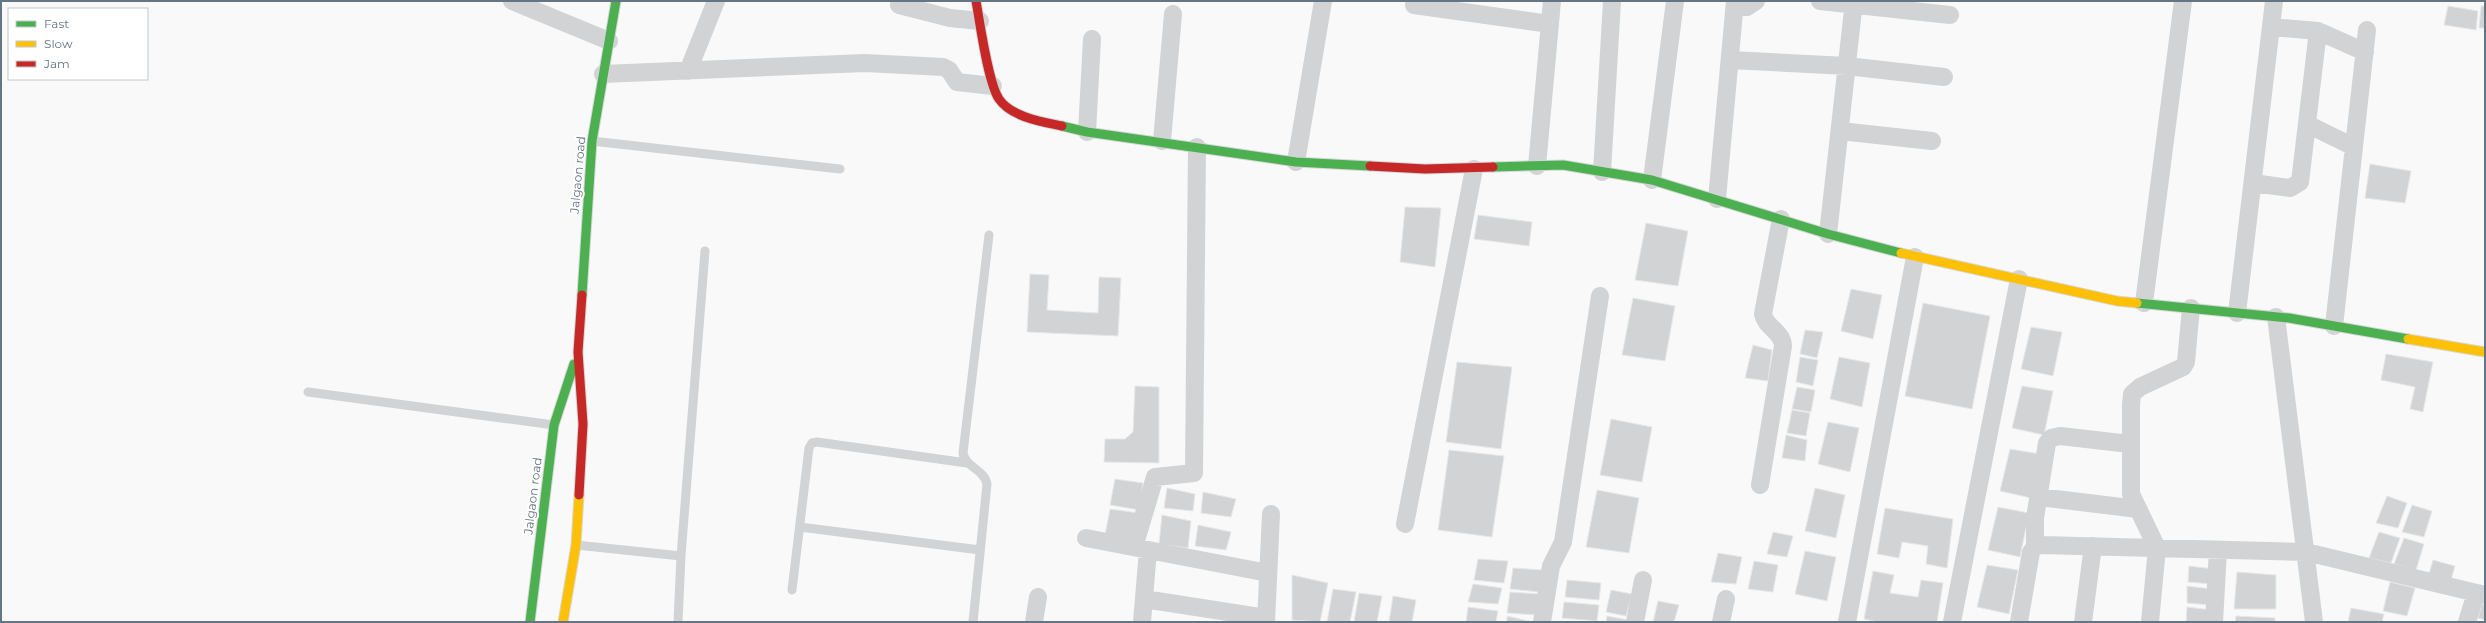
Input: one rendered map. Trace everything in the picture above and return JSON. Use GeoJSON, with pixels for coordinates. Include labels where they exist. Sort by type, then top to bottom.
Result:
{"type":"FeatureCollection","features":[{"type":"Feature","properties":{"kind":"main road","name":"Jalgaon road"},"geometry":{"type":"LineString","coordinates":[[563,622],[576,545],[583,424],[578,352],[592,141],[616,1]]}},
{"type":"Feature","properties":{"kind":"main road"},"geometry":{"type":"LineString","coordinates":[[976,1],[993,86],[999,100],[1014,111],[1032,119],[1087,132],[1162,141],[1296,162],[1425,169],[1474,169],[1563,165],[1652,180],[1828,234],[1915,257],[2117,301],[2276,316],[2485,352]]}},
{"type":"Feature","properties":{"kind":"main road","name":"Jalgaon road"},"geometry":{"type":"LineString","coordinates":[[530,622],[554,425],[578,352]]}},
{"type":"Feature","properties":{"kind":"street"},"geometry":{"type":"LineString","coordinates":[[512,1],[609,42]]}},
{"type":"Feature","properties":{"kind":"street"},"geometry":{"type":"LineString","coordinates":[[688,71],[716,1]]}},
{"type":"Feature","properties":{"kind":"street"},"geometry":{"type":"LineString","coordinates":[[1296,162],[1323,1]]}},
{"type":"Feature","properties":{"kind":"street"},"geometry":{"type":"LineString","coordinates":[[1537,166],[1552,1]]}},
{"type":"Feature","properties":{"kind":"street"},"geometry":{"type":"LineString","coordinates":[[1602,172],[1612,1]]}},
{"type":"Feature","properties":{"kind":"street"},"geometry":{"type":"LineString","coordinates":[[1652,180],[1675,1]]}},
{"type":"Feature","properties":{"kind":"street"},"geometry":{"type":"LineString","coordinates":[[1717,199],[1735,4],[1747,7],[1756,1]]}},
{"type":"Feature","properties":{"kind":"street"},"geometry":{"type":"LineString","coordinates":[[1820,1],[1853,3],[1950,15]]}},
{"type":"Feature","properties":{"kind":"street"},"geometry":{"type":"LineString","coordinates":[[2144,304],[2183,1]]}},
{"type":"Feature","properties":{"kind":"street"},"geometry":{"type":"LineString","coordinates":[[2237,313],[2274,1]]}},
{"type":"Feature","properties":{"kind":"street"},"geometry":{"type":"LineString","coordinates":[[1828,234],[1853,3]]}},
{"type":"Feature","properties":{"kind":"street"},"geometry":{"type":"LineString","coordinates":[[899,5],[950,18],[980,21]]}},
{"type":"Feature","properties":{"kind":"street"},"geometry":{"type":"LineString","coordinates":[[1414,5],[1550,24]]}},
{"type":"Feature","properties":{"kind":"street"},"geometry":{"type":"LineString","coordinates":[[1162,141],[1173,14]]}},
{"type":"Feature","properties":{"kind":"street"},"geometry":{"type":"LineString","coordinates":[[2271,27],[2318,31],[2365,52]]}},
{"type":"Feature","properties":{"kind":"street"},"geometry":{"type":"LineString","coordinates":[[2334,326],[2367,30]]}},
{"type":"Feature","properties":{"kind":"street"},"geometry":{"type":"LineString","coordinates":[[2253,183],[2290,188],[2300,182],[2318,31]]}},
{"type":"Feature","properties":{"kind":"street"},"geometry":{"type":"LineString","coordinates":[[1087,132],[1092,40]]}},
{"type":"Feature","properties":{"kind":"street"},"geometry":{"type":"LineString","coordinates":[[1730,60],[1847,66],[1944,76]]}},
{"type":"Feature","properties":{"kind":"street"},"geometry":{"type":"LineString","coordinates":[[603,74],[876,63],[943,67],[949,70],[957,82],[993,86]]}},
{"type":"Feature","properties":{"kind":"street"},"geometry":{"type":"LineString","coordinates":[[2307,124],[2354,147]]}},
{"type":"Feature","properties":{"kind":"street"},"geometry":{"type":"LineString","coordinates":[[1840,131],[1932,141]]}},
{"type":"Feature","properties":{"kind":"street"},"geometry":{"type":"LineString","coordinates":[[1142,622],[1144,599],[1141,548],[1155,477],[1194,473],[1197,147]]}},
{"type":"Feature","properties":{"kind":"street"},"geometry":{"type":"LineString","coordinates":[[1405,524],[1474,169]]}},
{"type":"Feature","properties":{"kind":"street"},"geometry":{"type":"LineString","coordinates":[[1760,485],[1782,346],[1781,338],[1767,323],[1763,314],[1781,219]]}},
{"type":"Feature","properties":{"kind":"street"},"geometry":{"type":"LineString","coordinates":[[1847,622],[1915,257]]}},
{"type":"Feature","properties":{"kind":"street"},"geometry":{"type":"LineString","coordinates":[[1952,622],[2019,279]]}},
{"type":"Feature","properties":{"kind":"street"},"geometry":{"type":"LineString","coordinates":[[1542,622],[1551,566],[1563,542],[1600,296]]}},
{"type":"Feature","properties":{"kind":"street"},"geometry":{"type":"LineString","coordinates":[[2150,622],[2157,548],[2130,494],[2132,394],[2140,387],[2183,367],[2186,362],[2190,308]]}},
{"type":"Feature","properties":{"kind":"street"},"geometry":{"type":"LineString","coordinates":[[2276,316],[2314,622]]}},
{"type":"Feature","properties":{"kind":"street"},"geometry":{"type":"LineString","coordinates":[[2035,547],[2035,518],[2047,443],[2051,438],[2060,436],[2130,444]]}},
{"type":"Feature","properties":{"kind":"street"},"geometry":{"type":"LineString","coordinates":[[2039,497],[2138,509]]}},
{"type":"Feature","properties":{"kind":"street"},"geometry":{"type":"LineString","coordinates":[[1144,599],[1266,620],[1271,514]]}},
{"type":"Feature","properties":{"kind":"street"},"geometry":{"type":"LineString","coordinates":[[1086,538],[1268,573]]}},
{"type":"Feature","properties":{"kind":"street"},"geometry":{"type":"LineString","coordinates":[[2019,622],[2031,552],[2035,547],[2041,545],[2306,552],[2481,594],[2467,622]]}},
{"type":"Feature","properties":{"kind":"street"},"geometry":{"type":"LineString","coordinates":[[2083,622],[2093,546]]}},
{"type":"Feature","properties":{"kind":"street"},"geometry":{"type":"LineString","coordinates":[[2214,622],[2218,550]]}},
{"type":"Feature","properties":{"kind":"street"},"geometry":{"type":"LineString","coordinates":[[1635,622],[1643,580]]}},
{"type":"Feature","properties":{"kind":"street"},"geometry":{"type":"LineString","coordinates":[[1034,622],[1038,597]]}},
{"type":"Feature","properties":{"kind":"street"},"geometry":{"type":"LineString","coordinates":[[1721,622],[1726,599]]}},
{"type":"Feature","properties":{"kind":"lane"},"geometry":{"type":"LineString","coordinates":[[592,141],[840,169]]}},
{"type":"Feature","properties":{"kind":"lane"},"geometry":{"type":"LineString","coordinates":[[967,463],[963,453],[989,235]]}},
{"type":"Feature","properties":{"kind":"lane"},"geometry":{"type":"LineString","coordinates":[[678,622],[681,556],[705,251]]}},
{"type":"Feature","properties":{"kind":"lane"},"geometry":{"type":"LineString","coordinates":[[308,392],[554,425]]}},
{"type":"Feature","properties":{"kind":"lane"},"geometry":{"type":"LineString","coordinates":[[792,590],[809,448],[812,443],[816,442],[967,463],[983,475],[987,484],[973,622]]}},
{"type":"Feature","properties":{"kind":"lane"},"geometry":{"type":"LineString","coordinates":[[800,527],[980,550]]}},
{"type":"Feature","properties":{"kind":"lane"},"geometry":{"type":"LineString","coordinates":[[576,545],[681,556]]}},
{"type":"Feature","properties":{"kind":"building"},"geometry":{"type":"Polygon","coordinates":[[[2448,6],[2478,11],[2476,30],[2444,25],[2448,6]]]}},
{"type":"Feature","properties":{"kind":"building"},"geometry":{"type":"Polygon","coordinates":[[[2481,6],[2485,6],[2485,28],[2479,28],[2481,6]]]}},
{"type":"Feature","properties":{"kind":"building"},"geometry":{"type":"Polygon","coordinates":[[[2370,164],[2411,171],[2405,203],[2365,198],[2370,164]]]}},
{"type":"Feature","properties":{"kind":"building"},"geometry":{"type":"Polygon","coordinates":[[[1405,207],[1441,208],[1435,267],[1400,262],[1405,207]]]}},
{"type":"Feature","properties":{"kind":"building"},"geometry":{"type":"Polygon","coordinates":[[[1478,215],[1532,222],[1529,246],[1474,239],[1478,215]]]}},
{"type":"Feature","properties":{"kind":"building"},"geometry":{"type":"Polygon","coordinates":[[[1646,223],[1688,231],[1678,286],[1635,280],[1646,223]]]}},
{"type":"Feature","properties":{"kind":"building"},"geometry":{"type":"Polygon","coordinates":[[[1030,274],[1049,275],[1047,310],[1098,313],[1099,277],[1121,278],[1118,336],[1027,332],[1030,274]]]}},
{"type":"Feature","properties":{"kind":"building"},"geometry":{"type":"Polygon","coordinates":[[[1851,289],[1882,295],[1873,339],[1841,331],[1851,289]]]}},
{"type":"Feature","properties":{"kind":"building"},"geometry":{"type":"Polygon","coordinates":[[[1633,298],[1675,306],[1665,361],[1622,355],[1633,298]]]}},
{"type":"Feature","properties":{"kind":"building"},"geometry":{"type":"Polygon","coordinates":[[[1923,303],[1990,316],[1972,409],[1905,396],[1923,303]]]}},
{"type":"Feature","properties":{"kind":"building"},"geometry":{"type":"Polygon","coordinates":[[[2031,327],[2062,332],[2053,376],[2021,369],[2031,327]]]}},
{"type":"Feature","properties":{"kind":"building"},"geometry":{"type":"Polygon","coordinates":[[[1805,330],[1823,332],[1817,358],[1800,354],[1805,330]]]}},
{"type":"Feature","properties":{"kind":"building"},"geometry":{"type":"Polygon","coordinates":[[[1753,345],[1772,350],[1768,381],[1745,378],[1753,345]]]}},
{"type":"Feature","properties":{"kind":"building"},"geometry":{"type":"Polygon","coordinates":[[[2386,354],[2433,362],[2423,412],[2410,409],[2415,387],[2381,380],[2386,354]]]}},
{"type":"Feature","properties":{"kind":"building"},"geometry":{"type":"Polygon","coordinates":[[[1800,357],[1818,360],[1813,386],[1796,382],[1800,357]]]}},
{"type":"Feature","properties":{"kind":"building"},"geometry":{"type":"Polygon","coordinates":[[[1839,357],[1870,363],[1862,407],[1830,399],[1839,357]]]}},
{"type":"Feature","properties":{"kind":"building"},"geometry":{"type":"Polygon","coordinates":[[[1457,362],[1512,367],[1501,449],[1446,442],[1457,362]]]}},
{"type":"Feature","properties":{"kind":"building"},"geometry":{"type":"Polygon","coordinates":[[[1135,386],[1159,387],[1159,463],[1104,462],[1105,439],[1125,439],[1133,432],[1135,386]]]}},
{"type":"Feature","properties":{"kind":"building"},"geometry":{"type":"Polygon","coordinates":[[[2022,386],[2053,391],[2044,435],[2012,428],[2022,386]]]}},
{"type":"Feature","properties":{"kind":"building"},"geometry":{"type":"Polygon","coordinates":[[[1797,387],[1815,390],[1811,412],[1792,409],[1797,387]]]}},
{"type":"Feature","properties":{"kind":"building"},"geometry":{"type":"Polygon","coordinates":[[[1792,410],[1810,413],[1806,436],[1787,433],[1792,410]]]}},
{"type":"Feature","properties":{"kind":"building"},"geometry":{"type":"Polygon","coordinates":[[[1611,419],[1652,427],[1642,482],[1600,475],[1611,419]]]}},
{"type":"Feature","properties":{"kind":"building"},"geometry":{"type":"Polygon","coordinates":[[[1828,422],[1859,428],[1850,472],[1818,464],[1828,422]]]}},
{"type":"Feature","properties":{"kind":"building"},"geometry":{"type":"Polygon","coordinates":[[[1786,435],[1807,440],[1805,461],[1782,458],[1786,435]]]}},
{"type":"Feature","properties":{"kind":"building"},"geometry":{"type":"Polygon","coordinates":[[[2010,449],[2040,454],[2031,498],[2000,491],[2010,449]]]}},
{"type":"Feature","properties":{"kind":"building"},"geometry":{"type":"Polygon","coordinates":[[[1449,450],[1504,456],[1492,537],[1438,530],[1449,450]]]}},
{"type":"Feature","properties":{"kind":"building"},"geometry":{"type":"Polygon","coordinates":[[[1115,479],[1143,483],[1139,510],[1110,505],[1115,479]]]}},
{"type":"Feature","properties":{"kind":"building"},"geometry":{"type":"Polygon","coordinates":[[[1167,488],[1195,494],[1193,511],[1164,508],[1167,488]]]}},
{"type":"Feature","properties":{"kind":"building"},"geometry":{"type":"Polygon","coordinates":[[[1815,488],[1845,495],[1836,538],[1805,531],[1815,488]]]}},
{"type":"Feature","properties":{"kind":"building"},"geometry":{"type":"Polygon","coordinates":[[[1597,490],[1639,498],[1629,553],[1586,547],[1597,490]]]}},
{"type":"Feature","properties":{"kind":"building"},"geometry":{"type":"Polygon","coordinates":[[[1203,492],[1236,499],[1231,517],[1201,513],[1203,492]]]}},
{"type":"Feature","properties":{"kind":"building"},"geometry":{"type":"Polygon","coordinates":[[[2387,496],[2407,503],[2398,528],[2376,523],[2387,496]]]}},
{"type":"Feature","properties":{"kind":"building"},"geometry":{"type":"Polygon","coordinates":[[[2412,505],[2432,511],[2424,537],[2402,532],[2412,505]]]}},
{"type":"Feature","properties":{"kind":"building"},"geometry":{"type":"Polygon","coordinates":[[[1998,507],[2029,513],[2020,557],[1988,550],[1998,507]]]}},
{"type":"Feature","properties":{"kind":"building"},"geometry":{"type":"Polygon","coordinates":[[[1885,508],[1953,519],[1947,568],[1926,564],[1928,546],[1902,542],[1899,558],[1877,554],[1885,508]]]}},
{"type":"Feature","properties":{"kind":"building"},"geometry":{"type":"Polygon","coordinates":[[[1110,509],[1139,513],[1134,540],[1105,535],[1110,509]]]}},
{"type":"Feature","properties":{"kind":"building"},"geometry":{"type":"Polygon","coordinates":[[[1162,515],[1191,521],[1188,548],[1159,544],[1162,515]]]}},
{"type":"Feature","properties":{"kind":"building"},"geometry":{"type":"Polygon","coordinates":[[[1198,525],[1231,532],[1226,550],[1195,546],[1198,525]]]}},
{"type":"Feature","properties":{"kind":"building"},"geometry":{"type":"Polygon","coordinates":[[[1773,532],[1793,536],[1787,557],[1767,554],[1773,532]]]}},
{"type":"Feature","properties":{"kind":"building"},"geometry":{"type":"Polygon","coordinates":[[[2379,532],[2400,538],[2391,563],[2369,558],[2379,532]]]}},
{"type":"Feature","properties":{"kind":"building"},"geometry":{"type":"Polygon","coordinates":[[[2404,538],[2424,544],[2416,570],[2394,564],[2404,538]]]}},
{"type":"Feature","properties":{"kind":"building"},"geometry":{"type":"Polygon","coordinates":[[[1805,551],[1836,557],[1827,601],[1795,594],[1805,551]]]}},
{"type":"Feature","properties":{"kind":"building"},"geometry":{"type":"Polygon","coordinates":[[[1718,553],[1742,557],[1736,584],[1711,582],[1718,553]]]}},
{"type":"Feature","properties":{"kind":"building"},"geometry":{"type":"Polygon","coordinates":[[[1478,559],[1508,561],[1504,583],[1474,580],[1478,559]]]}},
{"type":"Feature","properties":{"kind":"building"},"geometry":{"type":"Polygon","coordinates":[[[2433,560],[2455,566],[2451,580],[2429,574],[2433,560]]]}},
{"type":"Feature","properties":{"kind":"building"},"geometry":{"type":"Polygon","coordinates":[[[1754,561],[1778,565],[1773,592],[1748,589],[1754,561]]]}},
{"type":"Feature","properties":{"kind":"building"},"geometry":{"type":"Polygon","coordinates":[[[1987,565],[2018,570],[2009,614],[1977,607],[1987,565]]]}},
{"type":"Feature","properties":{"kind":"building"},"geometry":{"type":"Polygon","coordinates":[[[2189,566],[2214,569],[2212,584],[2188,582],[2189,566]]]}},
{"type":"Feature","properties":{"kind":"building"},"geometry":{"type":"Polygon","coordinates":[[[1513,568],[1543,570],[1539,592],[1510,589],[1513,568]]]}},
{"type":"Feature","properties":{"kind":"building"},"geometry":{"type":"Polygon","coordinates":[[[1873,571],[1894,575],[1890,593],[1918,597],[1921,580],[1943,583],[1937,622],[1878,622],[1864,619],[1873,571]]]}},
{"type":"Feature","properties":{"kind":"building"},"geometry":{"type":"Polygon","coordinates":[[[2237,572],[2276,575],[2276,609],[2234,609],[2237,572]]]}},
{"type":"Feature","properties":{"kind":"building"},"geometry":{"type":"Polygon","coordinates":[[[1292,575],[1328,583],[1320,622],[1292,620],[1292,575]]]}},
{"type":"Feature","properties":{"kind":"building"},"geometry":{"type":"Polygon","coordinates":[[[1567,580],[1601,583],[1599,600],[1565,597],[1567,580]]]}},
{"type":"Feature","properties":{"kind":"building"},"geometry":{"type":"Polygon","coordinates":[[[2390,582],[2415,588],[2407,616],[2383,611],[2390,582]]]}},
{"type":"Feature","properties":{"kind":"building"},"geometry":{"type":"Polygon","coordinates":[[[1473,584],[1502,588],[1498,604],[1468,602],[1473,584]]]}},
{"type":"Feature","properties":{"kind":"building"},"geometry":{"type":"Polygon","coordinates":[[[2187,586],[2212,589],[2210,605],[2187,603],[2187,586]]]}},
{"type":"Feature","properties":{"kind":"building"},"geometry":{"type":"Polygon","coordinates":[[[1333,589],[1356,592],[1350,622],[1327,622],[1333,589]]]}},
{"type":"Feature","properties":{"kind":"building"},"geometry":{"type":"Polygon","coordinates":[[[1611,590],[1632,594],[1626,616],[1606,612],[1611,590]]]}},
{"type":"Feature","properties":{"kind":"building"},"geometry":{"type":"Polygon","coordinates":[[[1510,592],[1540,594],[1536,615],[1507,613],[1510,592]]]}},
{"type":"Feature","properties":{"kind":"building"},"geometry":{"type":"Polygon","coordinates":[[[1359,593],[1382,596],[1377,622],[1354,622],[1359,593]]]}},
{"type":"Feature","properties":{"kind":"building"},"geometry":{"type":"Polygon","coordinates":[[[1393,596],[1416,600],[1412,622],[1389,622],[1393,596]]]}},
{"type":"Feature","properties":{"kind":"building"},"geometry":{"type":"Polygon","coordinates":[[[1658,601],[1679,605],[1674,622],[1653,622],[1658,601]]]}},
{"type":"Feature","properties":{"kind":"building"},"geometry":{"type":"Polygon","coordinates":[[[1564,602],[1599,605],[1597,621],[1562,618],[1564,602]]]}},
{"type":"Feature","properties":{"kind":"building"},"geometry":{"type":"Polygon","coordinates":[[[2482,604],[2485,605],[2485,620],[2478,618],[2482,604]]]}},
{"type":"Feature","properties":{"kind":"building"},"geometry":{"type":"Polygon","coordinates":[[[1468,607],[1498,611],[1496,622],[1466,622],[1468,607]]]}},
{"type":"Feature","properties":{"kind":"building"},"geometry":{"type":"Polygon","coordinates":[[[2187,607],[2212,610],[2210,622],[2186,622],[2187,607]]]}},
{"type":"Feature","properties":{"kind":"building"},"geometry":{"type":"Polygon","coordinates":[[[2351,608],[2384,614],[2382,622],[2348,622],[2351,608]]]}},
{"type":"Feature","properties":{"kind":"building"},"geometry":{"type":"Polygon","coordinates":[[[1507,616],[1533,622],[1507,622],[1507,616]]]}},
{"type":"Feature","properties":{"kind":"building"},"geometry":{"type":"Polygon","coordinates":[[[1607,616],[1628,620],[1627,622],[1606,622],[1607,616]]]}},
{"type":"Feature","properties":{"kind":"building"},"geometry":{"type":"Polygon","coordinates":[[[2236,616],[2275,618],[2275,622],[2235,622],[2236,616]]]}},
{"type":"Feature","properties":{"kind":"traffic: fast"},"geometry":{"type":"LineString","coordinates":[[582,295],[592,141],[616,1]]}},
{"type":"Feature","properties":{"kind":"traffic: fast"},"geometry":{"type":"LineString","coordinates":[[1062,126],[1087,132],[1296,162],[1370,166]]}},
{"type":"Feature","properties":{"kind":"traffic: fast"},"geometry":{"type":"LineString","coordinates":[[1493,167],[1563,165],[1652,180],[1828,234],[1901,253]]}},
{"type":"Feature","properties":{"kind":"traffic: fast"},"geometry":{"type":"LineString","coordinates":[[2137,303],[2289,318],[2408,339]]}},
{"type":"Feature","properties":{"kind":"traffic: fast"},"geometry":{"type":"LineString","coordinates":[[530,622],[554,425],[574,364]]}},
{"type":"Feature","properties":{"kind":"traffic: slow"},"geometry":{"type":"LineString","coordinates":[[1901,253],[2117,301],[2137,303]]}},
{"type":"Feature","properties":{"kind":"traffic: slow"},"geometry":{"type":"LineString","coordinates":[[2408,339],[2485,352]]}},
{"type":"Feature","properties":{"kind":"traffic: slow"},"geometry":{"type":"LineString","coordinates":[[563,622],[576,545],[579,495]]}},
{"type":"Feature","properties":{"kind":"traffic: jam"},"geometry":{"type":"LineString","coordinates":[[976,1],[991,80],[999,99],[1011,110],[1028,118],[1062,126]]}},
{"type":"Feature","properties":{"kind":"traffic: jam"},"geometry":{"type":"LineString","coordinates":[[1370,166],[1425,169],[1493,167]]}},
{"type":"Feature","properties":{"kind":"traffic: jam"},"geometry":{"type":"LineString","coordinates":[[579,495],[583,424],[578,352],[582,295]]}}]}
